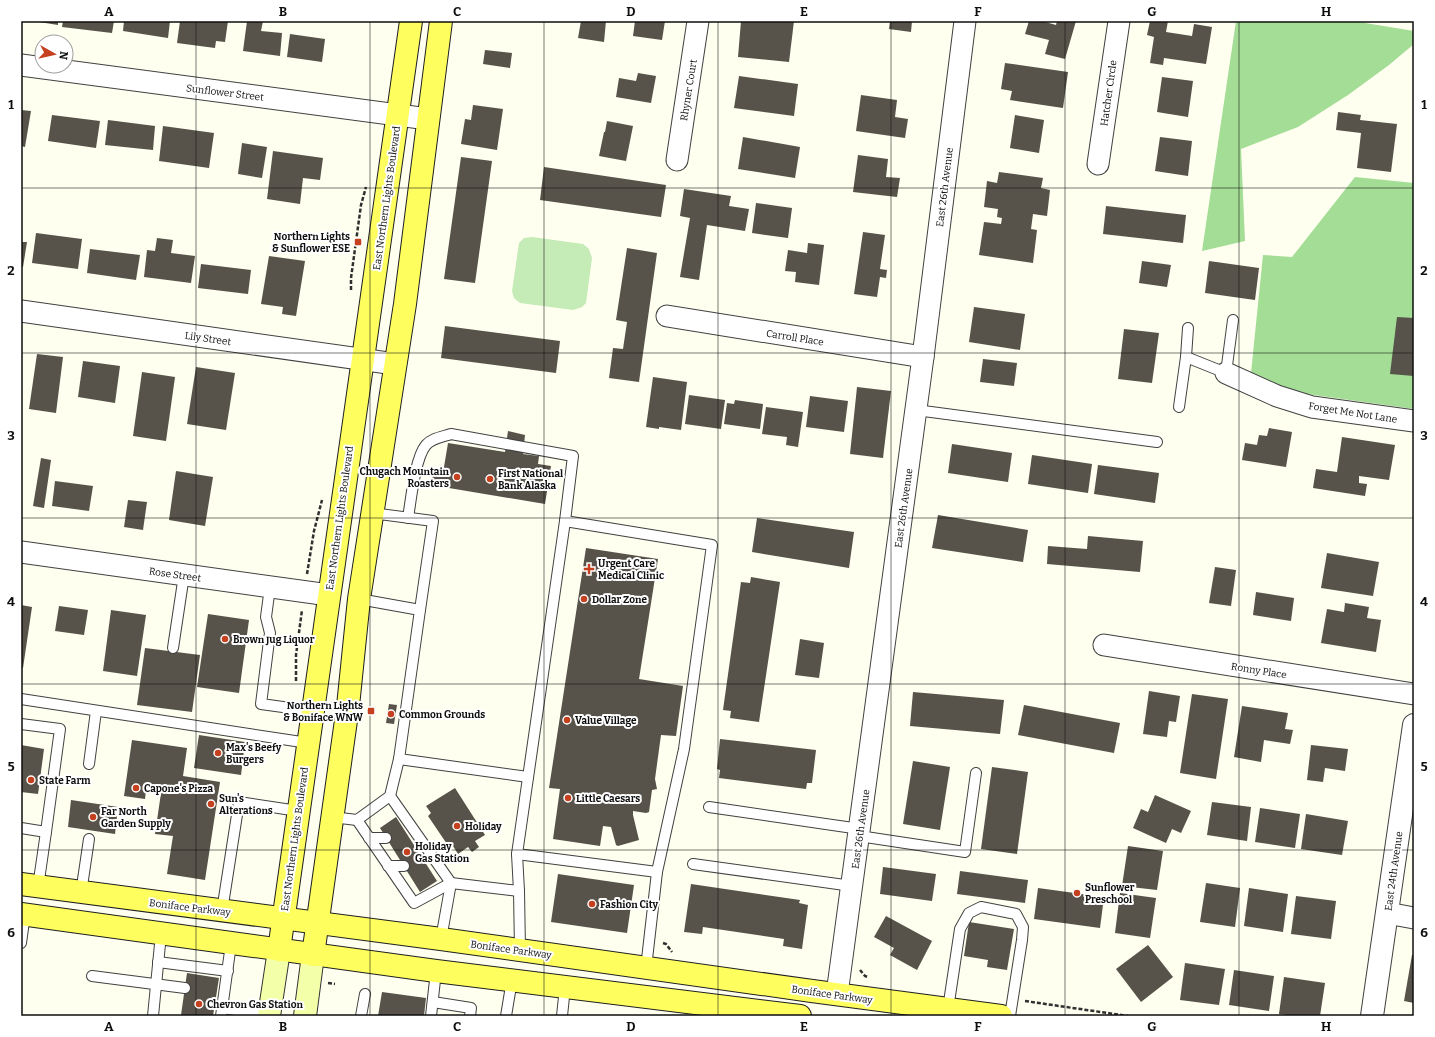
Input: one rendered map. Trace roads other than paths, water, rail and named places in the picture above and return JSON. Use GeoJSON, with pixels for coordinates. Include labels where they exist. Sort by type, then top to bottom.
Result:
{"type":"FeatureCollection","features":[{"type":"Feature","properties":{"kind":"main road","name":"East Northern Lights Boulevard"},"geometry":{"type":"LineString","coordinates":[[269,1016],[338,524],[411,21]]}},
{"type":"Feature","properties":{"kind":"main road"},"geometry":{"type":"LineString","coordinates":[[305,1016],[348,706],[359,599],[395,364],[440,21]]}},
{"type":"Feature","properties":{"kind":"main road"},"geometry":{"type":"LineString","coordinates":[[338,524],[346,546],[348,573],[351,588],[359,599]]}},
{"type":"Feature","properties":{"kind":"main road","name":"Boniface Parkway"},"geometry":{"type":"LineString","coordinates":[[29,886],[441,939],[1001,1016]]}},
{"type":"Feature","properties":{"kind":"main road"},"geometry":{"type":"LineString","coordinates":[[23,914],[313,955],[800,1016]]}},
{"type":"Feature","properties":{"kind":"street","name":"Rhyner Court"},"geometry":{"type":"LineString","coordinates":[[677,160],[698,21]]}},
{"type":"Feature","properties":{"kind":"street","name":"East 26th Avenue"},"geometry":{"type":"LineString","coordinates":[[837,994],[923,357],[965,21]]}},
{"type":"Feature","properties":{"kind":"street","name":"Hatcher Circle"},"geometry":{"type":"LineString","coordinates":[[1098,164],[1119,21]]}},
{"type":"Feature","properties":{"kind":"street","name":"Sunflower Street"},"geometry":{"type":"LineString","coordinates":[[21,65],[428,119]]}},
{"type":"Feature","properties":{"kind":"street","name":"Lily Street"},"geometry":{"type":"LineString","coordinates":[[21,311],[395,364]]}},
{"type":"Feature","properties":{"kind":"street","name":"Carroll Place"},"geometry":{"type":"LineString","coordinates":[[667,316],[923,357]]}},
{"type":"Feature","properties":{"kind":"street","name":"Forget Me Not Lane"},"geometry":{"type":"LineString","coordinates":[[1226,373],[1277,396],[1312,407],[1414,421]]}},
{"type":"Feature","properties":{"kind":"street","name":"Rose Street"},"geometry":{"type":"LineString","coordinates":[[21,552],[329,595]]}},
{"type":"Feature","properties":{"kind":"street","name":"Ronny Place"},"geometry":{"type":"LineString","coordinates":[[1104,645],[1414,694]]}},
{"type":"Feature","properties":{"kind":"street","name":"East 24th Avenue"},"geometry":{"type":"LineString","coordinates":[[1372,1016],[1414,725]]}},
{"type":"Feature","properties":{"kind":"street"},"geometry":{"type":"LineString","coordinates":[[1386,913],[1414,918]]}},
{"type":"Feature","properties":{"kind":"lane"},"geometry":{"type":"LineString","coordinates":[[1186,358],[1226,373],[1233,320]]}},
{"type":"Feature","properties":{"kind":"lane"},"geometry":{"type":"LineString","coordinates":[[1179,407],[1186,358],[1188,328]]}},
{"type":"Feature","properties":{"kind":"lane"},"geometry":{"type":"LineString","coordinates":[[916,410],[1157,442]]}},
{"type":"Feature","properties":{"kind":"lane"},"geometry":{"type":"LineString","coordinates":[[408,518],[419,459],[426,445],[436,438],[451,434],[573,456],[517,854],[520,950]]}},
{"type":"Feature","properties":{"kind":"lane"},"geometry":{"type":"LineString","coordinates":[[332,817],[357,820],[390,796],[399,759],[433,521],[372,513]]}},
{"type":"Feature","properties":{"kind":"lane"},"geometry":{"type":"LineString","coordinates":[[565,521],[712,545],[684,749],[657,872],[646,968]]}},
{"type":"Feature","properties":{"kind":"lane"},"geometry":{"type":"LineString","coordinates":[[173,648],[184,575]]}},
{"type":"Feature","properties":{"kind":"lane"},"geometry":{"type":"LineString","coordinates":[[270,587],[266,617],[270,633],[261,704],[312,710]]}},
{"type":"Feature","properties":{"kind":"lane"},"geometry":{"type":"LineString","coordinates":[[359,599],[420,610]]}},
{"type":"Feature","properties":{"kind":"lane"},"geometry":{"type":"LineString","coordinates":[[21,699],[308,743]]}},
{"type":"Feature","properties":{"kind":"lane"},"geometry":{"type":"LineString","coordinates":[[89,764],[96,711]]}},
{"type":"Feature","properties":{"kind":"lane"},"geometry":{"type":"LineString","coordinates":[[21,724],[60,729],[46,832],[29,886]]}},
{"type":"Feature","properties":{"kind":"lane"},"geometry":{"type":"LineString","coordinates":[[399,759],[528,778]]}},
{"type":"Feature","properties":{"kind":"lane"},"geometry":{"type":"LineString","coordinates":[[709,807],[859,832],[965,852],[976,773]]}},
{"type":"Feature","properties":{"kind":"lane"},"geometry":{"type":"LineString","coordinates":[[390,796],[414,837],[439,866],[450,883],[441,939]]}},
{"type":"Feature","properties":{"kind":"lane"},"geometry":{"type":"LineString","coordinates":[[222,911],[239,802],[298,811]]}},
{"type":"Feature","properties":{"kind":"lane"},"geometry":{"type":"LineString","coordinates":[[357,820],[414,903],[450,883],[519,891]]}},
{"type":"Feature","properties":{"kind":"lane"},"geometry":{"type":"LineString","coordinates":[[21,828],[46,832]]}},
{"type":"Feature","properties":{"kind":"lane"},"geometry":{"type":"LineString","coordinates":[[369,838],[386,838]]}},
{"type":"Feature","properties":{"kind":"lane"},"geometry":{"type":"LineString","coordinates":[[81,893],[89,839]]}},
{"type":"Feature","properties":{"kind":"lane"},"geometry":{"type":"LineString","coordinates":[[517,854],[657,872]]}},
{"type":"Feature","properties":{"kind":"lane"},"geometry":{"type":"LineString","coordinates":[[693,864],[852,886]]}},
{"type":"Feature","properties":{"kind":"lane"},"geometry":{"type":"LineString","coordinates":[[388,866],[404,866]]}},
{"type":"Feature","properties":{"kind":"lane"},"geometry":{"type":"LineString","coordinates":[[427,867],[439,866]]}},
{"type":"Feature","properties":{"kind":"lane"},"geometry":{"type":"LineString","coordinates":[[948,1009],[960,929],[969,913],[981,908],[1016,914],[1023,927],[1010,1016]]}},
{"type":"Feature","properties":{"kind":"lane"},"geometry":{"type":"LineString","coordinates":[[21,943],[23,914]]}},
{"type":"Feature","properties":{"kind":"lane"},"geometry":{"type":"LineString","coordinates":[[153,1016],[161,934]]}},
{"type":"Feature","properties":{"kind":"lane"},"geometry":{"type":"LineString","coordinates":[[231,944],[228,971],[221,993],[222,1012],[269,1016]]}},
{"type":"Feature","properties":{"kind":"lane"},"geometry":{"type":"LineString","coordinates":[[158,962],[228,971]]}},
{"type":"Feature","properties":{"kind":"lane"},"geometry":{"type":"LineString","coordinates":[[431,1016],[436,971]]}},
{"type":"Feature","properties":{"kind":"lane"},"geometry":{"type":"LineString","coordinates":[[92,976],[185,988]]}},
{"type":"Feature","properties":{"kind":"lane"},"geometry":{"type":"LineString","coordinates":[[506,1016],[512,980]]}},
{"type":"Feature","properties":{"kind":"lane"},"geometry":{"type":"LineString","coordinates":[[562,1016],[566,987]]}},
{"type":"Feature","properties":{"kind":"lane"},"geometry":{"type":"LineString","coordinates":[[361,1016],[364,994]]}},
{"type":"Feature","properties":{"kind":"lane"},"geometry":{"type":"LineString","coordinates":[[433,1002],[471,1008],[470,1016]]}},
{"type":"Feature","properties":{"kind":"place","name":"Northern Lights & Sunflower ESE"},"geometry":{"type":"Point","coordinates":[358,242]}},
{"type":"Feature","properties":{"kind":"place","name":"Chugach Mountain Roasters"},"geometry":{"type":"Point","coordinates":[457,477]}},
{"type":"Feature","properties":{"kind":"place","name":"First National Bank Alaska"},"geometry":{"type":"Point","coordinates":[490,479]}},
{"type":"Feature","properties":{"kind":"place","name":"Urgent Care Medical Clinic"},"geometry":{"type":"Point","coordinates":[589,569]}},
{"type":"Feature","properties":{"kind":"place","name":"Dollar Zone"},"geometry":{"type":"Point","coordinates":[584,599]}},
{"type":"Feature","properties":{"kind":"place","name":"Brown Jug Liquor"},"geometry":{"type":"Point","coordinates":[225,639]}},
{"type":"Feature","properties":{"kind":"place","name":"Northern Lights & Boniface WNW"},"geometry":{"type":"Point","coordinates":[371,711]}},
{"type":"Feature","properties":{"kind":"place","name":"Common Grounds"},"geometry":{"type":"Point","coordinates":[391,714]}},
{"type":"Feature","properties":{"kind":"place","name":"Value Village"},"geometry":{"type":"Point","coordinates":[567,720]}},
{"type":"Feature","properties":{"kind":"place","name":"Max's Beefy Burgers"},"geometry":{"type":"Point","coordinates":[218,753]}},
{"type":"Feature","properties":{"kind":"place","name":"State Farm"},"geometry":{"type":"Point","coordinates":[31,780]}},
{"type":"Feature","properties":{"kind":"place","name":"Capone's Pizza"},"geometry":{"type":"Point","coordinates":[136,788]}},
{"type":"Feature","properties":{"kind":"place","name":"Little Caesars"},"geometry":{"type":"Point","coordinates":[568,798]}},
{"type":"Feature","properties":{"kind":"place","name":"Sun's Alterations"},"geometry":{"type":"Point","coordinates":[211,804]}},
{"type":"Feature","properties":{"kind":"place","name":"Far North Garden Supply"},"geometry":{"type":"Point","coordinates":[93,817]}},
{"type":"Feature","properties":{"kind":"place","name":"Holiday"},"geometry":{"type":"Point","coordinates":[457,826]}},
{"type":"Feature","properties":{"kind":"place","name":"Holiday Gas Station"},"geometry":{"type":"Point","coordinates":[407,852]}},
{"type":"Feature","properties":{"kind":"place","name":"Sunflower Preschool"},"geometry":{"type":"Point","coordinates":[1077,893]}},
{"type":"Feature","properties":{"kind":"place","name":"Fashion City"},"geometry":{"type":"Point","coordinates":[592,904]}},
{"type":"Feature","properties":{"kind":"place","name":"Chevron Gas Station"},"geometry":{"type":"Point","coordinates":[199,1004]}}]}
